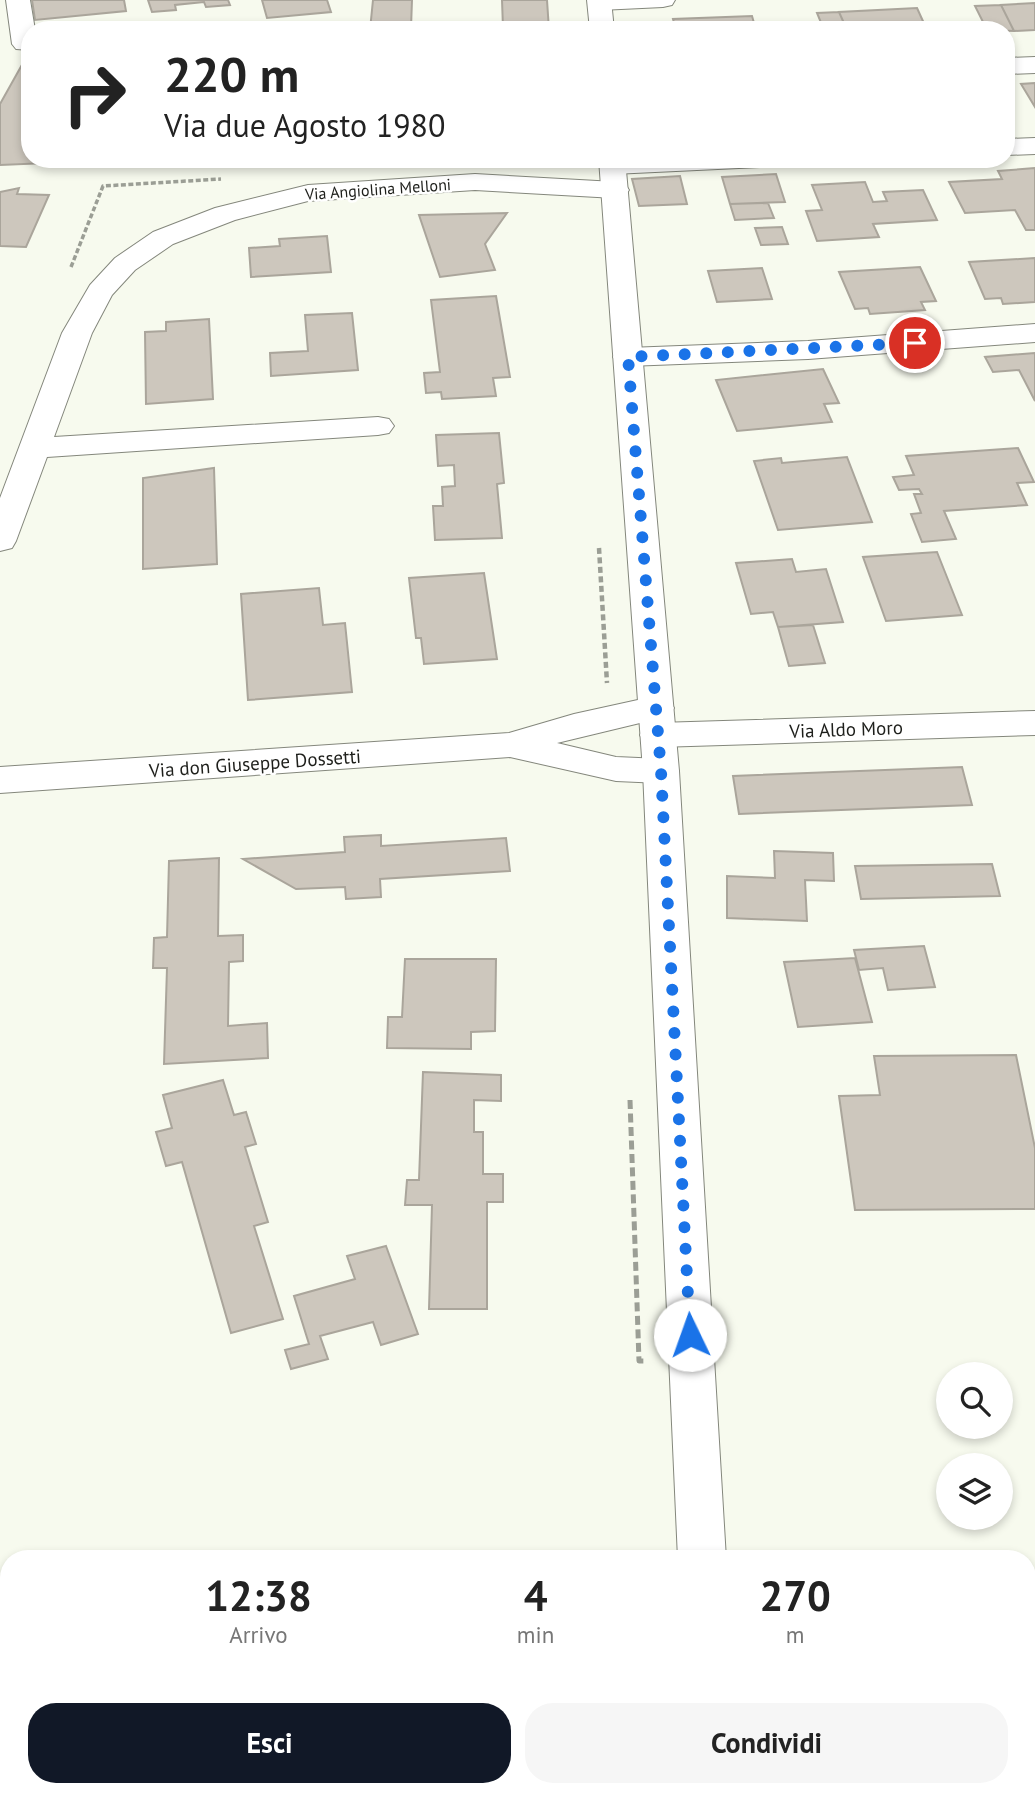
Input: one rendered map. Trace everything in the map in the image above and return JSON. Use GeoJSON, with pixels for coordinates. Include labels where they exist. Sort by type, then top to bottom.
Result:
{"type":"FeatureCollection","features":[{"type":"Feature","properties":{"kind":"street"},"geometry":{"type":"LineString","coordinates":[[18,0],[21,21]]}},
{"type":"Feature","properties":{"kind":"street"},"geometry":{"type":"LineString","coordinates":[[601,21],[600,1],[663,0]]}},
{"type":"Feature","properties":{"kind":"street"},"geometry":{"type":"LineString","coordinates":[[1015,66],[1035,65]]}},
{"type":"Feature","properties":{"kind":"street"},"geometry":{"type":"LineString","coordinates":[[1015,147],[1035,146]]}},
{"type":"Feature","properties":{"kind":"street","name":"Via Angiolina Melloni"},"geometry":{"type":"LineString","coordinates":[[475,182],[584,168]]}},
{"type":"Feature","properties":{"kind":"street","name":"Via Angiolina Melloni"},"geometry":{"type":"LineString","coordinates":[[0,541],[77,332],[100,291],[125,264],[163,238],[225,214],[308,193],[475,182],[584,168]]}},
{"type":"Feature","properties":{"kind":"street"},"geometry":{"type":"LineString","coordinates":[[599,168],[628,357],[658,738],[702,1550]]}},
{"type":"Feature","properties":{"kind":"street"},"geometry":{"type":"LineString","coordinates":[[628,357],[808,350],[1035,333]]}},
{"type":"Feature","properties":{"kind":"street"},"geometry":{"type":"LineString","coordinates":[[34,448],[379,425]]}},
{"type":"Feature","properties":{"kind":"street","name":"Via Aldo Moro"},"geometry":{"type":"LineString","coordinates":[[658,738],[1035,723]]}},
{"type":"Feature","properties":{"kind":"street","name":"Via don Giuseppe Dossetti"},"geometry":{"type":"LineString","coordinates":[[0,780],[510,745],[574,726],[658,738]]}},
{"type":"Feature","properties":{"kind":"street","name":"Via don Giuseppe Dossetti"},"geometry":{"type":"LineString","coordinates":[[510,745],[616,769],[658,738]]}},
{"type":"Feature","properties":{"kind":"building"},"geometry":{"type":"Polygon","coordinates":[[[32,0],[124,0],[126,11],[35,20],[32,0]]]}},
{"type":"Feature","properties":{"kind":"building"},"geometry":{"type":"Polygon","coordinates":[[[148,0],[228,0],[230,5],[206,7],[204,2],[175,5],[176,10],[152,12],[148,0]]]}},
{"type":"Feature","properties":{"kind":"building"},"geometry":{"type":"Polygon","coordinates":[[[262,0],[327,0],[331,12],[267,18],[262,0]]]}},
{"type":"Feature","properties":{"kind":"building"},"geometry":{"type":"Polygon","coordinates":[[[373,0],[412,0],[411,21],[371,21],[373,0]]]}},
{"type":"Feature","properties":{"kind":"building"},"geometry":{"type":"Polygon","coordinates":[[[502,0],[547,0],[548,21],[503,21],[502,0]]]}},
{"type":"Feature","properties":{"kind":"building"},"geometry":{"type":"Polygon","coordinates":[[[1035,3],[1035,30],[1015,31],[1015,21],[1009,21],[1001,5],[1035,3]]]}},
{"type":"Feature","properties":{"kind":"building"},"geometry":{"type":"Polygon","coordinates":[[[1001,5],[1009,21],[982,21],[975,6],[1001,5]]]}},
{"type":"Feature","properties":{"kind":"building"},"geometry":{"type":"Polygon","coordinates":[[[917,8],[923,21],[843,21],[839,12],[917,8]]]}},
{"type":"Feature","properties":{"kind":"building"},"geometry":{"type":"Polygon","coordinates":[[[839,12],[843,21],[820,21],[817,13],[839,12]]]}},
{"type":"Feature","properties":{"kind":"building"},"geometry":{"type":"Polygon","coordinates":[[[752,16],[753,21],[674,21],[752,16]]]}},
{"type":"Feature","properties":{"kind":"building"},"geometry":{"type":"Polygon","coordinates":[[[21,67],[21,164],[0,165],[0,104],[21,67]]]}},
{"type":"Feature","properties":{"kind":"building"},"geometry":{"type":"Polygon","coordinates":[[[1035,83],[1035,107],[1021,84],[1035,83]]]}},
{"type":"Feature","properties":{"kind":"building"},"geometry":{"type":"Polygon","coordinates":[[[1035,168],[1035,230],[1026,230],[1015,210],[965,213],[949,182],[1002,179],[998,171],[1035,168]]]}},
{"type":"Feature","properties":{"kind":"building"},"geometry":{"type":"Polygon","coordinates":[[[776,174],[785,202],[730,204],[722,177],[776,174]]]}},
{"type":"Feature","properties":{"kind":"building"},"geometry":{"type":"Polygon","coordinates":[[[680,176],[687,204],[639,206],[632,179],[680,176]]]}},
{"type":"Feature","properties":{"kind":"building"},"geometry":{"type":"Polygon","coordinates":[[[865,182],[873,202],[887,201],[883,192],[923,190],[937,220],[873,224],[879,237],[817,241],[806,211],[822,210],[812,185],[865,182]]]}},
{"type":"Feature","properties":{"kind":"building"},"geometry":{"type":"Polygon","coordinates":[[[19,188],[17,194],[49,195],[26,247],[0,246],[0,192],[19,188]]]}},
{"type":"Feature","properties":{"kind":"building"},"geometry":{"type":"Polygon","coordinates":[[[768,203],[774,218],[735,220],[730,204],[768,203]]]}},
{"type":"Feature","properties":{"kind":"building"},"geometry":{"type":"Polygon","coordinates":[[[507,213],[485,244],[495,270],[440,277],[419,215],[507,213]]]}},
{"type":"Feature","properties":{"kind":"building"},"geometry":{"type":"Polygon","coordinates":[[[782,227],[788,244],[761,245],[755,228],[782,227]]]}},
{"type":"Feature","properties":{"kind":"building"},"geometry":{"type":"Polygon","coordinates":[[[327,236],[331,272],[251,277],[249,248],[280,246],[279,239],[327,236]]]}},
{"type":"Feature","properties":{"kind":"building"},"geometry":{"type":"Polygon","coordinates":[[[1035,258],[1035,302],[1003,304],[1001,298],[985,299],[969,262],[1035,258]]]}},
{"type":"Feature","properties":{"kind":"building"},"geometry":{"type":"Polygon","coordinates":[[[920,267],[936,301],[921,302],[925,310],[870,314],[868,308],[855,309],[839,272],[920,267]]]}},
{"type":"Feature","properties":{"kind":"building"},"geometry":{"type":"Polygon","coordinates":[[[762,268],[772,299],[717,302],[708,271],[762,268]]]}},
{"type":"Feature","properties":{"kind":"building"},"geometry":{"type":"Polygon","coordinates":[[[496,296],[510,377],[493,378],[496,396],[442,399],[441,392],[426,393],[424,373],[440,372],[431,300],[496,296]]]}},
{"type":"Feature","properties":{"kind":"building"},"geometry":{"type":"Polygon","coordinates":[[[352,313],[358,370],[271,376],[270,353],[308,351],[305,315],[352,313]]]}},
{"type":"Feature","properties":{"kind":"building"},"geometry":{"type":"Polygon","coordinates":[[[209,319],[213,399],[146,404],[145,332],[166,331],[166,322],[209,319]]]}},
{"type":"Feature","properties":{"kind":"building"},"geometry":{"type":"Polygon","coordinates":[[[1035,353],[1035,401],[1019,370],[993,372],[985,357],[1035,353]]]}},
{"type":"Feature","properties":{"kind":"building"},"geometry":{"type":"Polygon","coordinates":[[[823,369],[839,403],[824,404],[832,422],[737,431],[716,380],[823,369]]]}},
{"type":"Feature","properties":{"kind":"building"},"geometry":{"type":"Polygon","coordinates":[[[499,433],[504,483],[497,484],[502,538],[435,540],[433,506],[443,506],[442,487],[455,486],[454,465],[438,466],[436,435],[499,433]]]}},
{"type":"Feature","properties":{"kind":"building"},"geometry":{"type":"Polygon","coordinates":[[[1018,448],[1034,482],[1017,483],[1027,505],[944,511],[956,539],[922,542],[911,514],[921,513],[914,494],[922,494],[919,489],[899,490],[893,477],[914,475],[906,456],[1018,448]]]}},
{"type":"Feature","properties":{"kind":"building"},"geometry":{"type":"Polygon","coordinates":[[[847,457],[872,522],[778,530],[754,461],[781,458],[782,463],[847,457]]]}},
{"type":"Feature","properties":{"kind":"building"},"geometry":{"type":"Polygon","coordinates":[[[214,468],[217,564],[143,569],[143,478],[214,468]]]}},
{"type":"Feature","properties":{"kind":"building"},"geometry":{"type":"Polygon","coordinates":[[[937,552],[962,615],[886,621],[863,557],[937,552]]]}},
{"type":"Feature","properties":{"kind":"building"},"geometry":{"type":"Polygon","coordinates":[[[792,559],[796,572],[826,569],[843,622],[778,627],[773,612],[751,614],[736,563],[792,559]]]}},
{"type":"Feature","properties":{"kind":"building"},"geometry":{"type":"Polygon","coordinates":[[[484,573],[497,659],[424,664],[421,638],[416,638],[409,578],[484,573]]]}},
{"type":"Feature","properties":{"kind":"building"},"geometry":{"type":"Polygon","coordinates":[[[319,588],[323,625],[345,623],[352,692],[248,700],[241,594],[319,588]]]}},
{"type":"Feature","properties":{"kind":"building"},"geometry":{"type":"Polygon","coordinates":[[[813,625],[825,663],[789,666],[778,627],[813,625]]]}},
{"type":"Feature","properties":{"kind":"building"},"geometry":{"type":"Polygon","coordinates":[[[962,767],[972,805],[739,814],[733,776],[962,767]]]}},
{"type":"Feature","properties":{"kind":"building"},"geometry":{"type":"Polygon","coordinates":[[[381,835],[381,846],[506,838],[510,871],[380,879],[381,897],[346,899],[345,887],[296,889],[243,859],[345,852],[344,837],[381,835]]]}},
{"type":"Feature","properties":{"kind":"building"},"geometry":{"type":"Polygon","coordinates":[[[774,851],[833,853],[834,881],[805,880],[807,921],[727,918],[727,876],[775,878],[774,851]]]}},
{"type":"Feature","properties":{"kind":"building"},"geometry":{"type":"Polygon","coordinates":[[[219,858],[218,936],[243,935],[243,961],[229,962],[228,1026],[267,1023],[268,1058],[164,1064],[167,968],[153,968],[154,938],[167,937],[169,861],[219,858]]]}},
{"type":"Feature","properties":{"kind":"building"},"geometry":{"type":"Polygon","coordinates":[[[992,864],[1000,896],[861,899],[855,866],[992,864]]]}},
{"type":"Feature","properties":{"kind":"building"},"geometry":{"type":"Polygon","coordinates":[[[924,946],[935,987],[888,990],[883,968],[859,970],[854,950],[924,946]]]}},
{"type":"Feature","properties":{"kind":"building"},"geometry":{"type":"Polygon","coordinates":[[[855,958],[872,1022],[798,1027],[784,962],[855,958]]]}},
{"type":"Feature","properties":{"kind":"building"},"geometry":{"type":"Polygon","coordinates":[[[405,959],[496,959],[495,1031],[471,1032],[471,1049],[387,1048],[388,1017],[402,1017],[405,959]]]}},
{"type":"Feature","properties":{"kind":"building"},"geometry":{"type":"Polygon","coordinates":[[[1016,1055],[1035,1148],[1035,1209],[855,1210],[839,1096],[880,1095],[874,1056],[1016,1055]]]}},
{"type":"Feature","properties":{"kind":"building"},"geometry":{"type":"Polygon","coordinates":[[[423,1072],[501,1075],[501,1101],[474,1100],[474,1132],[483,1132],[483,1174],[503,1174],[503,1202],[487,1202],[487,1309],[429,1309],[432,1205],[405,1205],[407,1180],[419,1180],[423,1072]]]}},
{"type":"Feature","properties":{"kind":"building"},"geometry":{"type":"Polygon","coordinates":[[[223,1080],[234,1115],[246,1112],[256,1144],[245,1147],[268,1222],[254,1226],[283,1319],[231,1333],[182,1162],[166,1166],[156,1132],[172,1128],[163,1095],[223,1080]]]}},
{"type":"Feature","properties":{"kind":"building"},"geometry":{"type":"Polygon","coordinates":[[[386,1246],[418,1334],[381,1345],[373,1322],[320,1336],[328,1359],[291,1369],[285,1350],[309,1344],[294,1296],[355,1279],[347,1256],[386,1246]]]}},
{"type":"Feature","properties":{"kind":"route"},"geometry":{"type":"LineString","coordinates":[[690,1335],[661,771],[628,357],[915,343]]}}]}
